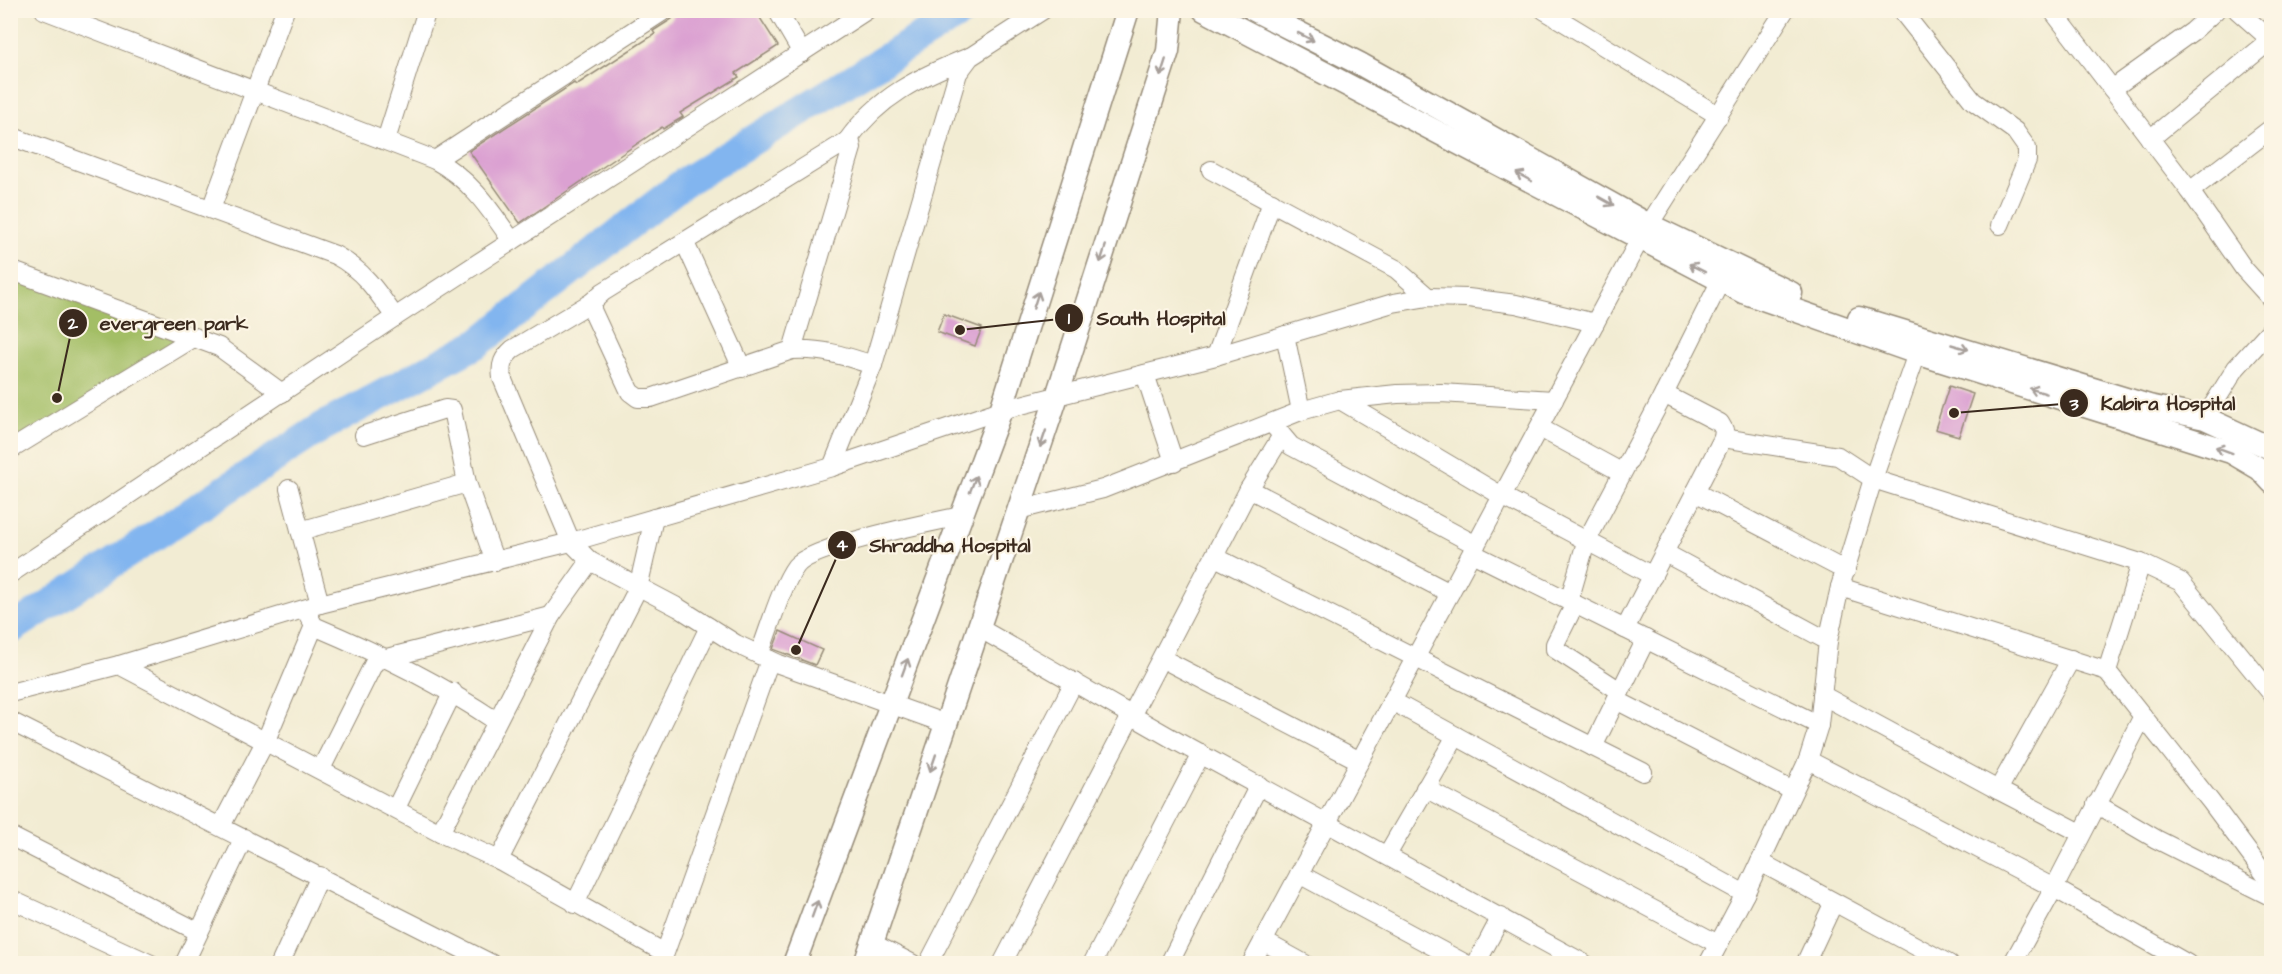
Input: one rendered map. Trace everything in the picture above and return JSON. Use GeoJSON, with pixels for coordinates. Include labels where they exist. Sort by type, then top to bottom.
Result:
{"type":"FeatureCollection","features":[{"type":"Feature","properties":{"kind":"street"},"geometry":{"type":"LineString","coordinates":[[44,10],[435,160],[456,171],[477,191],[512,241]]}},
{"type":"Feature","properties":{"kind":"street"},"geometry":{"type":"LineString","coordinates":[[211,209],[285,10]]}},
{"type":"Feature","properties":{"kind":"street"},"geometry":{"type":"LineString","coordinates":[[386,140],[427,10]]}},
{"type":"Feature","properties":{"kind":"street"},"geometry":{"type":"LineString","coordinates":[[435,160],[665,10]]}},
{"type":"Feature","properties":{"kind":"street"},"geometry":{"type":"LineString","coordinates":[[777,10],[802,53]]}},
{"type":"Feature","properties":{"kind":"street"},"geometry":{"type":"LineString","coordinates":[[10,574],[395,317],[867,10]]}},
{"type":"Feature","properties":{"kind":"street"},"geometry":{"type":"LineString","coordinates":[[946,724],[764,657],[590,561],[571,542],[502,378],[501,367],[504,358],[513,349],[592,302],[603,292],[847,141],[871,110],[884,100],[930,72],[970,57],[1043,10]]}},
{"type":"Feature","properties":{"kind":"street"},"geometry":{"type":"LineString","coordinates":[[794,963],[1001,410],[1128,10]]}},
{"type":"Feature","properties":{"kind":"street"},"geometry":{"type":"LineString","coordinates":[[913,963],[868,953],[1058,395],[1168,51],[1172,10]]}},
{"type":"Feature","properties":{"kind":"street"},"geometry":{"type":"LineString","coordinates":[[1204,10],[1645,232],[1771,286],[1863,320],[1920,345],[2231,452],[2260,469],[2271,482]]}},
{"type":"Feature","properties":{"kind":"street"},"geometry":{"type":"LineString","coordinates":[[1254,10],[1360,64],[1743,292],[1920,345],[2149,406],[2205,418],[2271,449]]}},
{"type":"Feature","properties":{"kind":"street"},"geometry":{"type":"LineString","coordinates":[[1544,10],[1573,18],[1719,116]]}},
{"type":"Feature","properties":{"kind":"street"},"geometry":{"type":"LineString","coordinates":[[1251,963],[1645,232],[1785,10]]}},
{"type":"Feature","properties":{"kind":"street"},"geometry":{"type":"LineString","coordinates":[[1901,10],[1973,101],[2014,131],[2027,148],[2027,160],[2000,225]]}},
{"type":"Feature","properties":{"kind":"street"},"geometry":{"type":"LineString","coordinates":[[2112,89],[2193,31],[2216,10]]}},
{"type":"Feature","properties":{"kind":"street"},"geometry":{"type":"LineString","coordinates":[[2150,139],[2271,40],[2237,10]]}},
{"type":"Feature","properties":{"kind":"street"},"geometry":{"type":"LineString","coordinates":[[2055,11],[2190,191],[2244,269],[2271,300]]}},
{"type":"Feature","properties":{"kind":"street"},"geometry":{"type":"LineString","coordinates":[[832,467],[873,365],[958,73],[970,57]]}},
{"type":"Feature","properties":{"kind":"street"},"geometry":{"type":"LineString","coordinates":[[2190,191],[2271,128]]}},
{"type":"Feature","properties":{"kind":"street"},"geometry":{"type":"LineString","coordinates":[[10,136],[335,255],[353,265],[370,280],[395,317]]}},
{"type":"Feature","properties":{"kind":"street"},"geometry":{"type":"LineString","coordinates":[[792,350],[852,148],[851,143],[847,141]]}},
{"type":"Feature","properties":{"kind":"street"},"geometry":{"type":"LineString","coordinates":[[1211,170],[1396,268],[1428,297]]}},
{"type":"Feature","properties":{"kind":"street"},"geometry":{"type":"LineString","coordinates":[[1216,356],[1272,202]]}},
{"type":"Feature","properties":{"kind":"street"},"geometry":{"type":"LineString","coordinates":[[685,243],[742,368]]}},
{"type":"Feature","properties":{"kind":"street"},"geometry":{"type":"LineString","coordinates":[[10,270],[195,337],[237,358],[282,393]]}},
{"type":"Feature","properties":{"kind":"street"},"geometry":{"type":"LineString","coordinates":[[1721,280],[1586,542],[1572,602],[1555,649],[1618,696],[1793,791]]}},
{"type":"Feature","properties":{"kind":"street"},"geometry":{"type":"LineString","coordinates":[[10,693],[119,666],[313,606],[571,542],[832,467],[1001,410],[1216,356],[1393,303],[1428,297],[1468,298],[1516,304],[1595,323]]}},
{"type":"Feature","properties":{"kind":"street"},"geometry":{"type":"LineString","coordinates":[[592,302],[592,310],[630,392],[638,398],[651,399],[792,350],[811,348],[873,365]]}},
{"type":"Feature","properties":{"kind":"street"},"geometry":{"type":"LineString","coordinates":[[2205,418],[2236,368],[2271,328]]}},
{"type":"Feature","properties":{"kind":"street"},"geometry":{"type":"LineString","coordinates":[[1285,335],[1301,411]]}},
{"type":"Feature","properties":{"kind":"street"},"geometry":{"type":"LineString","coordinates":[[10,450],[195,337]]}},
{"type":"Feature","properties":{"kind":"street"},"geometry":{"type":"LineString","coordinates":[[1708,963],[1745,894],[1808,760],[1819,725],[1828,641],[1843,579],[1874,479],[1920,345]]}},
{"type":"Feature","properties":{"kind":"street"},"geometry":{"type":"LineString","coordinates":[[1145,374],[1174,462]]}},
{"type":"Feature","properties":{"kind":"street"},"geometry":{"type":"LineString","coordinates":[[1018,510],[1103,489],[1174,462],[1277,430],[1301,411],[1340,400],[1396,394],[1441,393],[1554,400]]}},
{"type":"Feature","properties":{"kind":"street"},"geometry":{"type":"LineString","coordinates":[[1625,629],[1723,438],[1724,430],[1720,423],[1664,394]]}},
{"type":"Feature","properties":{"kind":"street"},"geometry":{"type":"LineString","coordinates":[[1340,400],[1502,496],[1653,576]]}},
{"type":"Feature","properties":{"kind":"street"},"geometry":{"type":"LineString","coordinates":[[364,435],[449,408],[455,418],[467,483],[495,562]]}},
{"type":"Feature","properties":{"kind":"street"},"geometry":{"type":"LineString","coordinates":[[1540,428],[1622,472]]}},
{"type":"Feature","properties":{"kind":"street"},"geometry":{"type":"LineString","coordinates":[[1002,963],[1133,716],[1277,430]]}},
{"type":"Feature","properties":{"kind":"street"},"geometry":{"type":"LineString","coordinates":[[1277,430],[1308,455],[1474,549],[1572,602],[1819,725]]}},
{"type":"Feature","properties":{"kind":"street"},"geometry":{"type":"LineString","coordinates":[[1723,438],[1838,456],[1874,479],[2141,563],[2181,582],[2271,694]]}},
{"type":"Feature","properties":{"kind":"street"},"geometry":{"type":"LineString","coordinates":[[300,531],[467,483]]}},
{"type":"Feature","properties":{"kind":"street"},"geometry":{"type":"LineString","coordinates":[[221,826],[266,740],[314,626],[313,606],[300,531],[288,489]]}},
{"type":"Feature","properties":{"kind":"street"},"geometry":{"type":"LineString","coordinates":[[1249,489],[1450,593]]}},
{"type":"Feature","properties":{"kind":"street"},"geometry":{"type":"LineString","coordinates":[[1695,492],[1843,579],[2107,670],[2271,884]]}},
{"type":"Feature","properties":{"kind":"street"},"geometry":{"type":"LineString","coordinates":[[119,666],[266,740],[440,833],[499,860],[663,958],[792,574],[807,556],[923,523],[962,516]]}},
{"type":"Feature","properties":{"kind":"street"},"geometry":{"type":"LineString","coordinates":[[499,860],[638,588],[654,518]]}},
{"type":"Feature","properties":{"kind":"street"},"geometry":{"type":"LineString","coordinates":[[1665,553],[1828,641]]}},
{"type":"Feature","properties":{"kind":"street"},"geometry":{"type":"LineString","coordinates":[[1215,557],[1643,772]]}},
{"type":"Feature","properties":{"kind":"street"},"geometry":{"type":"LineString","coordinates":[[440,833],[551,616],[590,561]]}},
{"type":"Feature","properties":{"kind":"street"},"geometry":{"type":"LineString","coordinates":[[2107,670],[2141,563]]}},
{"type":"Feature","properties":{"kind":"street"},"geometry":{"type":"LineString","coordinates":[[321,769],[375,661],[551,616]]}},
{"type":"Feature","properties":{"kind":"street"},"geometry":{"type":"LineString","coordinates":[[314,626],[388,657],[453,692],[496,721]]}},
{"type":"Feature","properties":{"kind":"street"},"geometry":{"type":"LineString","coordinates":[[575,904],[710,627]]}},
{"type":"Feature","properties":{"kind":"street"},"geometry":{"type":"LineString","coordinates":[[979,628],[1200,754],[1585,963]]}},
{"type":"Feature","properties":{"kind":"street"},"geometry":{"type":"LineString","coordinates":[[1593,747],[1646,639]]}},
{"type":"Feature","properties":{"kind":"street"},"geometry":{"type":"LineString","coordinates":[[1162,659],[1360,761]]}},
{"type":"Feature","properties":{"kind":"street"},"geometry":{"type":"LineString","coordinates":[[1998,790],[2071,659]]}},
{"type":"Feature","properties":{"kind":"street"},"geometry":{"type":"LineString","coordinates":[[928,963],[1074,682]]}},
{"type":"Feature","properties":{"kind":"street"},"geometry":{"type":"LineString","coordinates":[[396,808],[453,692]]}},
{"type":"Feature","properties":{"kind":"street"},"geometry":{"type":"LineString","coordinates":[[1822,695],[2081,833]]}},
{"type":"Feature","properties":{"kind":"street"},"geometry":{"type":"LineString","coordinates":[[1392,701],[1745,894]]}},
{"type":"Feature","properties":{"kind":"street"},"geometry":{"type":"LineString","coordinates":[[2012,963],[2054,888],[2143,716]]}},
{"type":"Feature","properties":{"kind":"street"},"geometry":{"type":"LineString","coordinates":[[10,721],[492,963]]}},
{"type":"Feature","properties":{"kind":"street"},"geometry":{"type":"LineString","coordinates":[[1388,855],[1456,736]]}},
{"type":"Feature","properties":{"kind":"street"},"geometry":{"type":"LineString","coordinates":[[1092,963],[1200,754]]}},
{"type":"Feature","properties":{"kind":"street"},"geometry":{"type":"LineString","coordinates":[[1808,760],[2054,888],[2188,963]]}},
{"type":"Feature","properties":{"kind":"street"},"geometry":{"type":"LineString","coordinates":[[1168,963],[1259,785]]}},
{"type":"Feature","properties":{"kind":"street"},"geometry":{"type":"LineString","coordinates":[[1425,788],[1718,944]]}},
{"type":"Feature","properties":{"kind":"street"},"geometry":{"type":"LineString","coordinates":[[2096,804],[2156,838],[2271,897]]}},
{"type":"Feature","properties":{"kind":"street"},"geometry":{"type":"LineString","coordinates":[[10,836],[199,932]]}},
{"type":"Feature","properties":{"kind":"street"},"geometry":{"type":"LineString","coordinates":[[184,963],[244,838]]}},
{"type":"Feature","properties":{"kind":"street"},"geometry":{"type":"LineString","coordinates":[[1760,862],[1833,904],[1949,963]]}},
{"type":"Feature","properties":{"kind":"street"},"geometry":{"type":"LineString","coordinates":[[1299,874],[1466,963]]}},
{"type":"Feature","properties":{"kind":"street"},"geometry":{"type":"LineString","coordinates":[[284,962],[320,876]]}},
{"type":"Feature","properties":{"kind":"street"},"geometry":{"type":"LineString","coordinates":[[10,899],[151,963]]}},
{"type":"Feature","properties":{"kind":"street"},"geometry":{"type":"LineString","coordinates":[[1805,963],[1833,904]]}},
{"type":"Feature","properties":{"kind":"street"},"geometry":{"type":"LineString","coordinates":[[1476,963],[1501,917]]}},
{"type":"Feature","properties":{"kind":"street"},"geometry":{"type":"LineString","coordinates":[[1263,942],[1305,963]]}},
{"type":"Feature","properties":{"kind":"green space"},"geometry":{"type":"Polygon","coordinates":[[[11,272],[195,340],[11,457],[11,272]]]}},
{"type":"Feature","properties":{"kind":"building"},"geometry":{"type":"Polygon","coordinates":[[[676,10],[755,10],[778,46],[736,73],[739,77],[680,113],[683,117],[663,129],[662,127],[520,223],[469,151],[655,34],[653,31],[672,19],[676,10]]]}},
{"type":"Feature","properties":{"kind":"building"},"geometry":{"type":"Polygon","coordinates":[[[944,314],[982,328],[975,346],[937,332],[944,314]]]}},
{"type":"Feature","properties":{"kind":"building"},"geometry":{"type":"Polygon","coordinates":[[[1949,386],[1973,394],[1959,436],[1935,429],[1949,386]]]}},
{"type":"Feature","properties":{"kind":"building"},"geometry":{"type":"Polygon","coordinates":[[[780,631],[822,650],[815,665],[773,649],[780,631]]]}},
{"type":"Feature","properties":{"kind":"waterway"},"geometry":{"type":"LineString","coordinates":[[10,630],[322,427],[478,343],[683,183],[965,10]]}},
{"type":"Feature","properties":{"kind":"place","name":"South Hospital"},"geometry":{"type":"Point","coordinates":[960,330]}},
{"type":"Feature","properties":{"kind":"place","name":"evergreen park"},"geometry":{"type":"Point","coordinates":[57,398]}},
{"type":"Feature","properties":{"kind":"place","name":"Kabira Hospital"},"geometry":{"type":"Point","coordinates":[1954,413]}},
{"type":"Feature","properties":{"kind":"place","name":"Shraddha Hospital"},"geometry":{"type":"Point","coordinates":[796,650]}}]}
